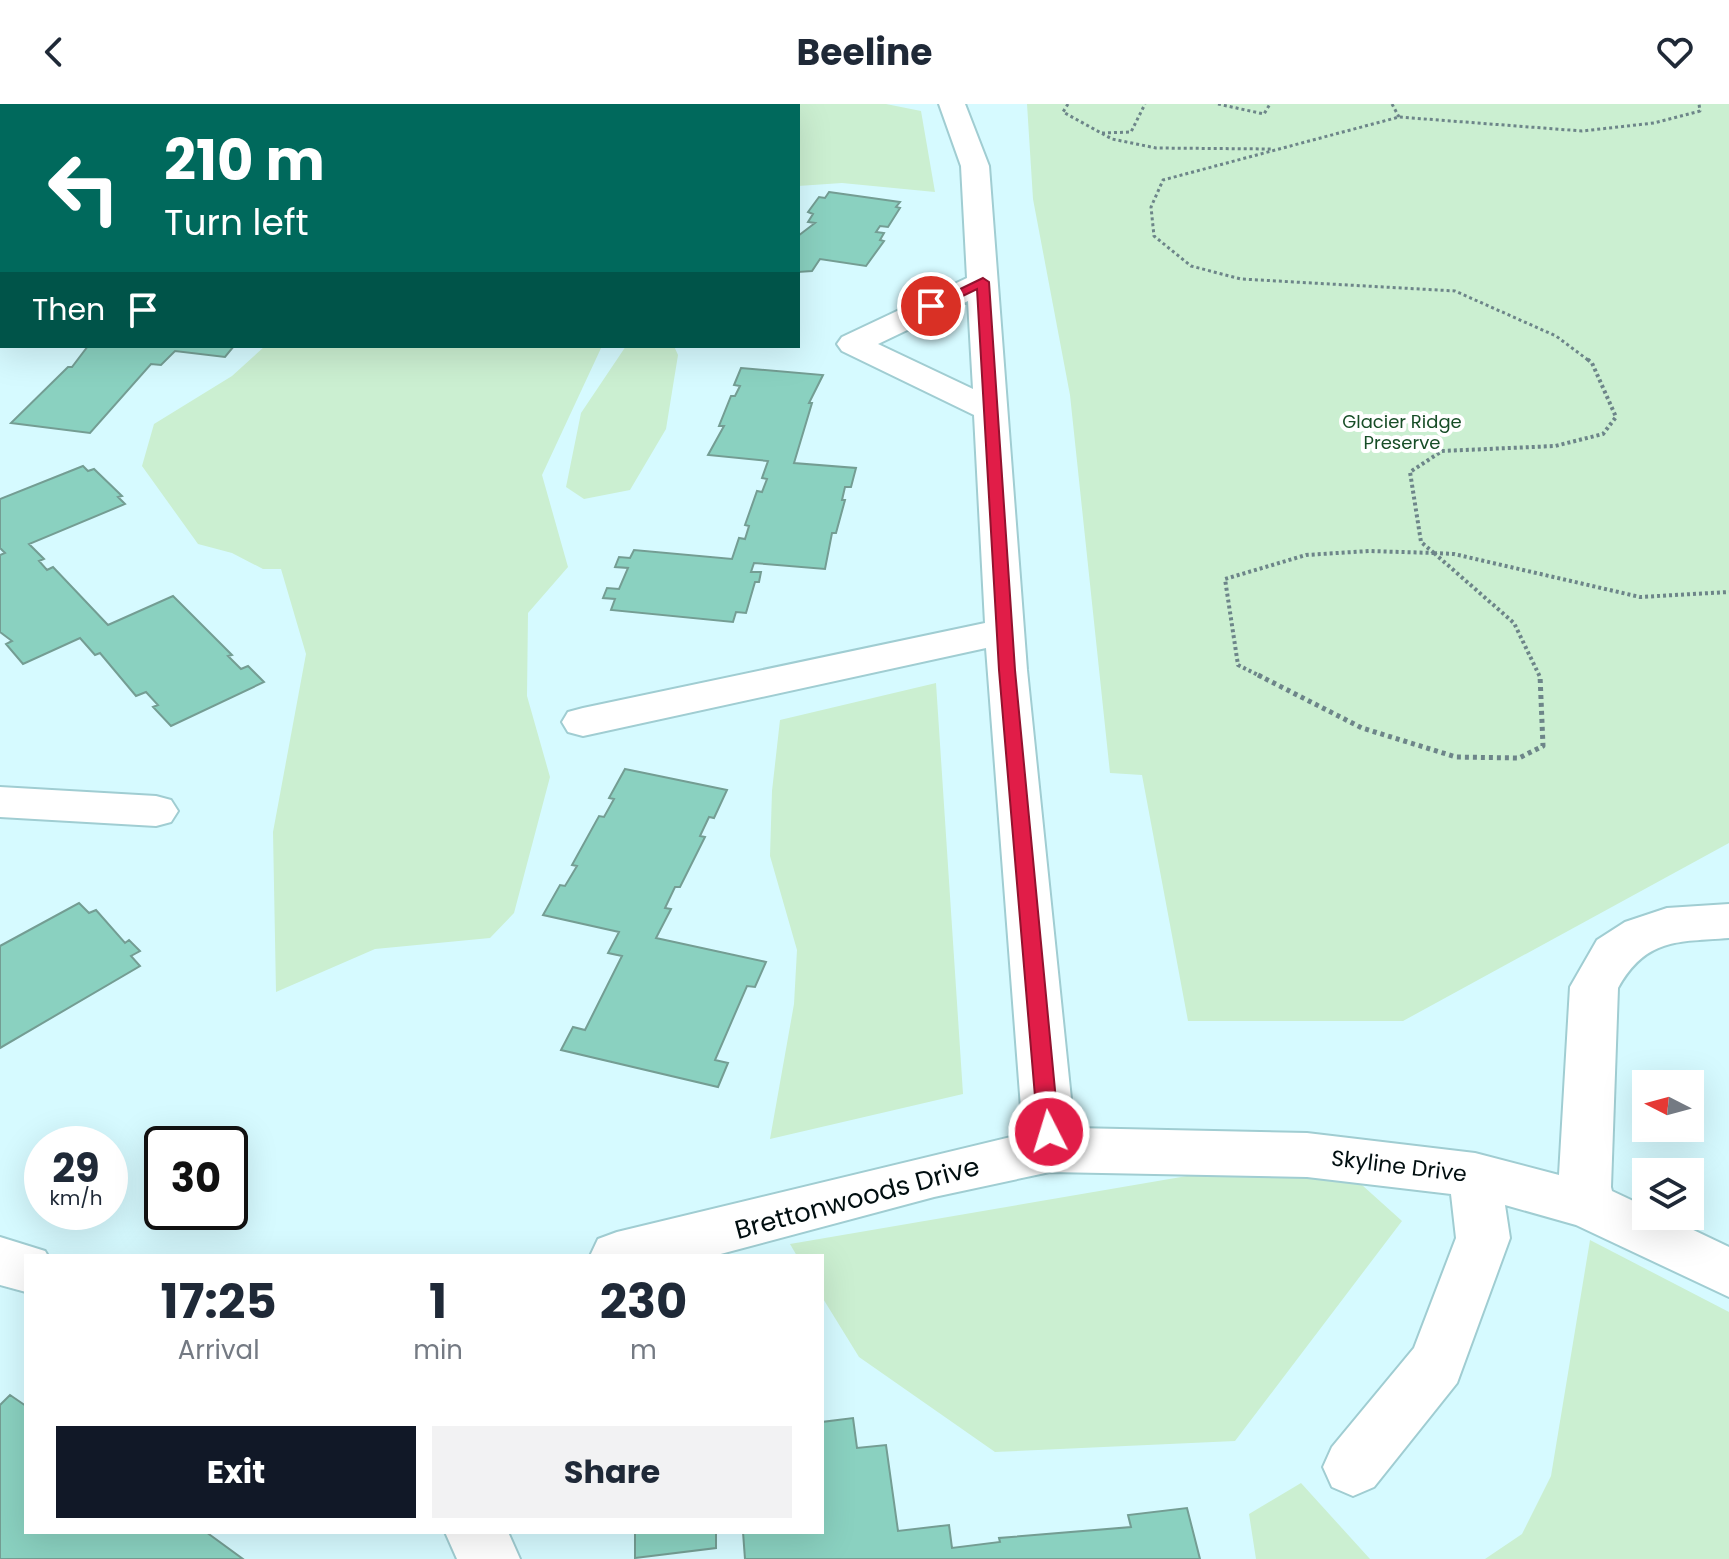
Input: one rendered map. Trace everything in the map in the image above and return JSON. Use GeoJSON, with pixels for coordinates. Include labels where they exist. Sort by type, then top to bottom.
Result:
{"type":"FeatureCollection","features":[{"type":"Feature","properties":{"kind":"street"},"geometry":{"type":"LineString","coordinates":[[952,104],[975,166],[1007,631],[1007,670],[1050,1150]]}},
{"type":"Feature","properties":{"kind":"street"},"geometry":{"type":"LineString","coordinates":[[983,282],[853,344],[992,411]]}},
{"type":"Feature","properties":{"kind":"street"},"geometry":{"type":"LineString","coordinates":[[583,722],[1007,631]]}},
{"type":"Feature","properties":{"kind":"street"},"geometry":{"type":"LineString","coordinates":[[0,802],[156,811]]}},
{"type":"Feature","properties":{"kind":"street"},"geometry":{"type":"LineString","coordinates":[[1588,1205],[1585,1187],[1594,987],[1614,953],[1641,934],[1667,925],[1729,921]]}},
{"type":"Feature","properties":{"kind":"street","name":"Skyline Drive"},"geometry":{"type":"LineString","coordinates":[[1050,1150],[1307,1155],[1475,1175],[1588,1205],[1729,1273]]}},
{"type":"Feature","properties":{"kind":"street","name":"Brettonwoods Drive"},"geometry":{"type":"LineString","coordinates":[[625,1254],[849,1200],[934,1175],[1050,1150]]}},
{"type":"Feature","properties":{"kind":"street"},"geometry":{"type":"LineString","coordinates":[[1353,1467],[1437,1364],[1483,1238],[1475,1175]]}},
{"type":"Feature","properties":{"kind":"street"},"geometry":{"type":"LineString","coordinates":[[0,1261],[24,1267]]}},
{"type":"Feature","properties":{"kind":"street"},"geometry":{"type":"LineString","coordinates":[[477,1534],[489,1559]]}},
{"type":"Feature","properties":{"kind":"path"},"geometry":{"type":"LineString","coordinates":[[1068,104],[1063,112],[1101,133],[1156,148],[1281,149]]}},
{"type":"Feature","properties":{"kind":"path"},"geometry":{"type":"LineString","coordinates":[[1101,133],[1131,132],[1145,104]]}},
{"type":"Feature","properties":{"kind":"path"},"geometry":{"type":"LineString","coordinates":[[1218,104],[1264,114],[1270,104]]}},
{"type":"Feature","properties":{"kind":"path"},"geometry":{"type":"LineString","coordinates":[[1392,104],[1399,117]]}},
{"type":"Feature","properties":{"kind":"path"},"geometry":{"type":"LineString","coordinates":[[1699,104],[1700,111],[1673,120],[1568,131],[1509,128],[1435,116],[1399,117],[1163,180],[1151,207],[1154,236],[1191,266],[1241,279],[1455,291],[1556,336],[1592,363],[1616,417],[1603,434],[1555,446],[1442,451],[1410,472],[1421,542],[1434,553],[1514,623],[1540,671],[1543,746],[1519,758],[1456,757],[1362,728],[1238,665],[1225,579],[1283,559],[1354,550],[1434,553],[1454,554],[1640,597],[1729,592]]}},
{"type":"Feature","properties":{"kind":"green space"},"geometry":{"type":"Polygon","coordinates":[[[800,104],[886,104],[921,111],[935,192],[842,183],[800,186],[800,104]]]}},
{"type":"Feature","properties":{"kind":"green space","name":"Glacier Ridge Preserve"},"geometry":{"type":"Polygon","coordinates":[[[1027,104],[1729,104],[1729,843],[1403,1021],[1188,1021],[1142,775],[1110,773],[1070,395],[1033,199],[1027,104]]]}},
{"type":"Feature","properties":{"kind":"green space"},"geometry":{"type":"Polygon","coordinates":[[[263,348],[601,348],[542,475],[568,567],[528,613],[527,696],[550,777],[514,913],[490,938],[375,949],[276,992],[273,832],[306,654],[281,569],[263,569],[232,553],[198,544],[142,466],[154,424],[232,376],[263,348]]]}},
{"type":"Feature","properties":{"kind":"green space"},"geometry":{"type":"Polygon","coordinates":[[[625,348],[675,348],[678,355],[666,429],[630,490],[584,499],[566,487],[581,413],[625,348]]]}},
{"type":"Feature","properties":{"kind":"green space"},"geometry":{"type":"Polygon","coordinates":[[[936,683],[963,1094],[770,1139],[794,1004],[797,950],[770,856],[772,791],[780,720],[936,683]]]}},
{"type":"Feature","properties":{"kind":"green space"},"geometry":{"type":"Polygon","coordinates":[[[1332,1158],[1402,1221],[1235,1441],[995,1452],[859,1357],[824,1300],[824,1254],[796,1254],[790,1244],[1187,1176],[1332,1158]]]}},
{"type":"Feature","properties":{"kind":"green space"},"geometry":{"type":"Polygon","coordinates":[[[1590,1240],[1729,1312],[1729,1559],[1485,1559],[1522,1534],[1551,1476],[1590,1240]]]}},
{"type":"Feature","properties":{"kind":"green space"},"geometry":{"type":"Polygon","coordinates":[[[1301,1483],[1370,1559],[1256,1559],[1249,1514],[1301,1483]]]}},
{"type":"Feature","properties":{"kind":"building"},"geometry":{"type":"Polygon","coordinates":[[[829,192],[900,202],[896,207],[900,208],[888,227],[880,226],[876,232],[884,233],[880,240],[884,241],[866,266],[820,259],[812,271],[800,272],[800,234],[815,223],[808,222],[813,214],[808,212],[819,197],[825,198],[829,192]]]}},
{"type":"Feature","properties":{"kind":"building"},"geometry":{"type":"Polygon","coordinates":[[[86,348],[232,348],[225,357],[175,351],[161,365],[151,364],[90,433],[11,423],[68,367],[72,367],[86,348]]]}},
{"type":"Feature","properties":{"kind":"building"},"geometry":{"type":"Polygon","coordinates":[[[741,368],[823,375],[809,403],[812,403],[794,463],[856,468],[851,487],[845,487],[842,500],[845,500],[836,533],[832,533],[825,569],[754,563],[751,572],[761,572],[759,582],[755,582],[746,613],[736,612],[733,622],[611,610],[615,599],[603,598],[607,588],[619,589],[628,568],[615,567],[619,557],[630,558],[634,550],[732,559],[739,538],[745,539],[749,526],[745,525],[757,491],[762,492],[767,479],[762,478],[768,461],[708,455],[724,426],[719,426],[731,396],[735,396],[740,386],[734,385],[741,368]]]}},
{"type":"Feature","properties":{"kind":"building"},"geometry":{"type":"Polygon","coordinates":[[[83,466],[88,471],[94,469],[122,496],[118,497],[125,504],[29,544],[44,559],[39,561],[47,570],[53,567],[108,625],[173,596],[232,655],[228,656],[241,669],[248,666],[264,682],[171,726],[153,707],[158,705],[146,692],[136,696],[100,653],[95,655],[80,638],[23,664],[6,644],[12,641],[0,632],[0,555],[5,553],[0,548],[0,499],[83,466]]]}},
{"type":"Feature","properties":{"kind":"building"},"geometry":{"type":"Polygon","coordinates":[[[625,769],[727,790],[714,818],[709,817],[700,836],[705,837],[680,887],[675,887],[665,908],[671,909],[656,938],[766,962],[755,987],[747,986],[715,1060],[728,1063],[718,1087],[561,1050],[573,1027],[585,1030],[622,956],[608,953],[619,932],[543,915],[560,885],[565,886],[577,866],[572,865],[599,816],[604,817],[614,799],[609,798],[625,769]]]}},
{"type":"Feature","properties":{"kind":"building"},"geometry":{"type":"Polygon","coordinates":[[[79,903],[89,913],[96,910],[125,943],[129,940],[140,951],[131,956],[140,966],[0,1048],[0,946],[79,903]]]}},
{"type":"Feature","properties":{"kind":"building"},"geometry":{"type":"Polygon","coordinates":[[[10,1395],[24,1405],[24,1534],[209,1534],[243,1559],[0,1559],[0,1405],[10,1395]]]}},
{"type":"Feature","properties":{"kind":"building"},"geometry":{"type":"Polygon","coordinates":[[[853,1418],[857,1448],[886,1445],[898,1531],[949,1525],[952,1548],[1000,1542],[999,1538],[1131,1527],[1128,1515],[1187,1508],[1200,1559],[745,1559],[743,1534],[824,1534],[824,1422],[853,1418]]]}},
{"type":"Feature","properties":{"kind":"building"},"geometry":{"type":"Polygon","coordinates":[[[635,1534],[716,1534],[716,1548],[635,1558],[635,1534]]]}},
{"type":"Feature","properties":{"kind":"route"},"geometry":{"type":"LineString","coordinates":[[931,306],[983,282],[1007,631],[1007,670],[1049,1132]]}}]}
